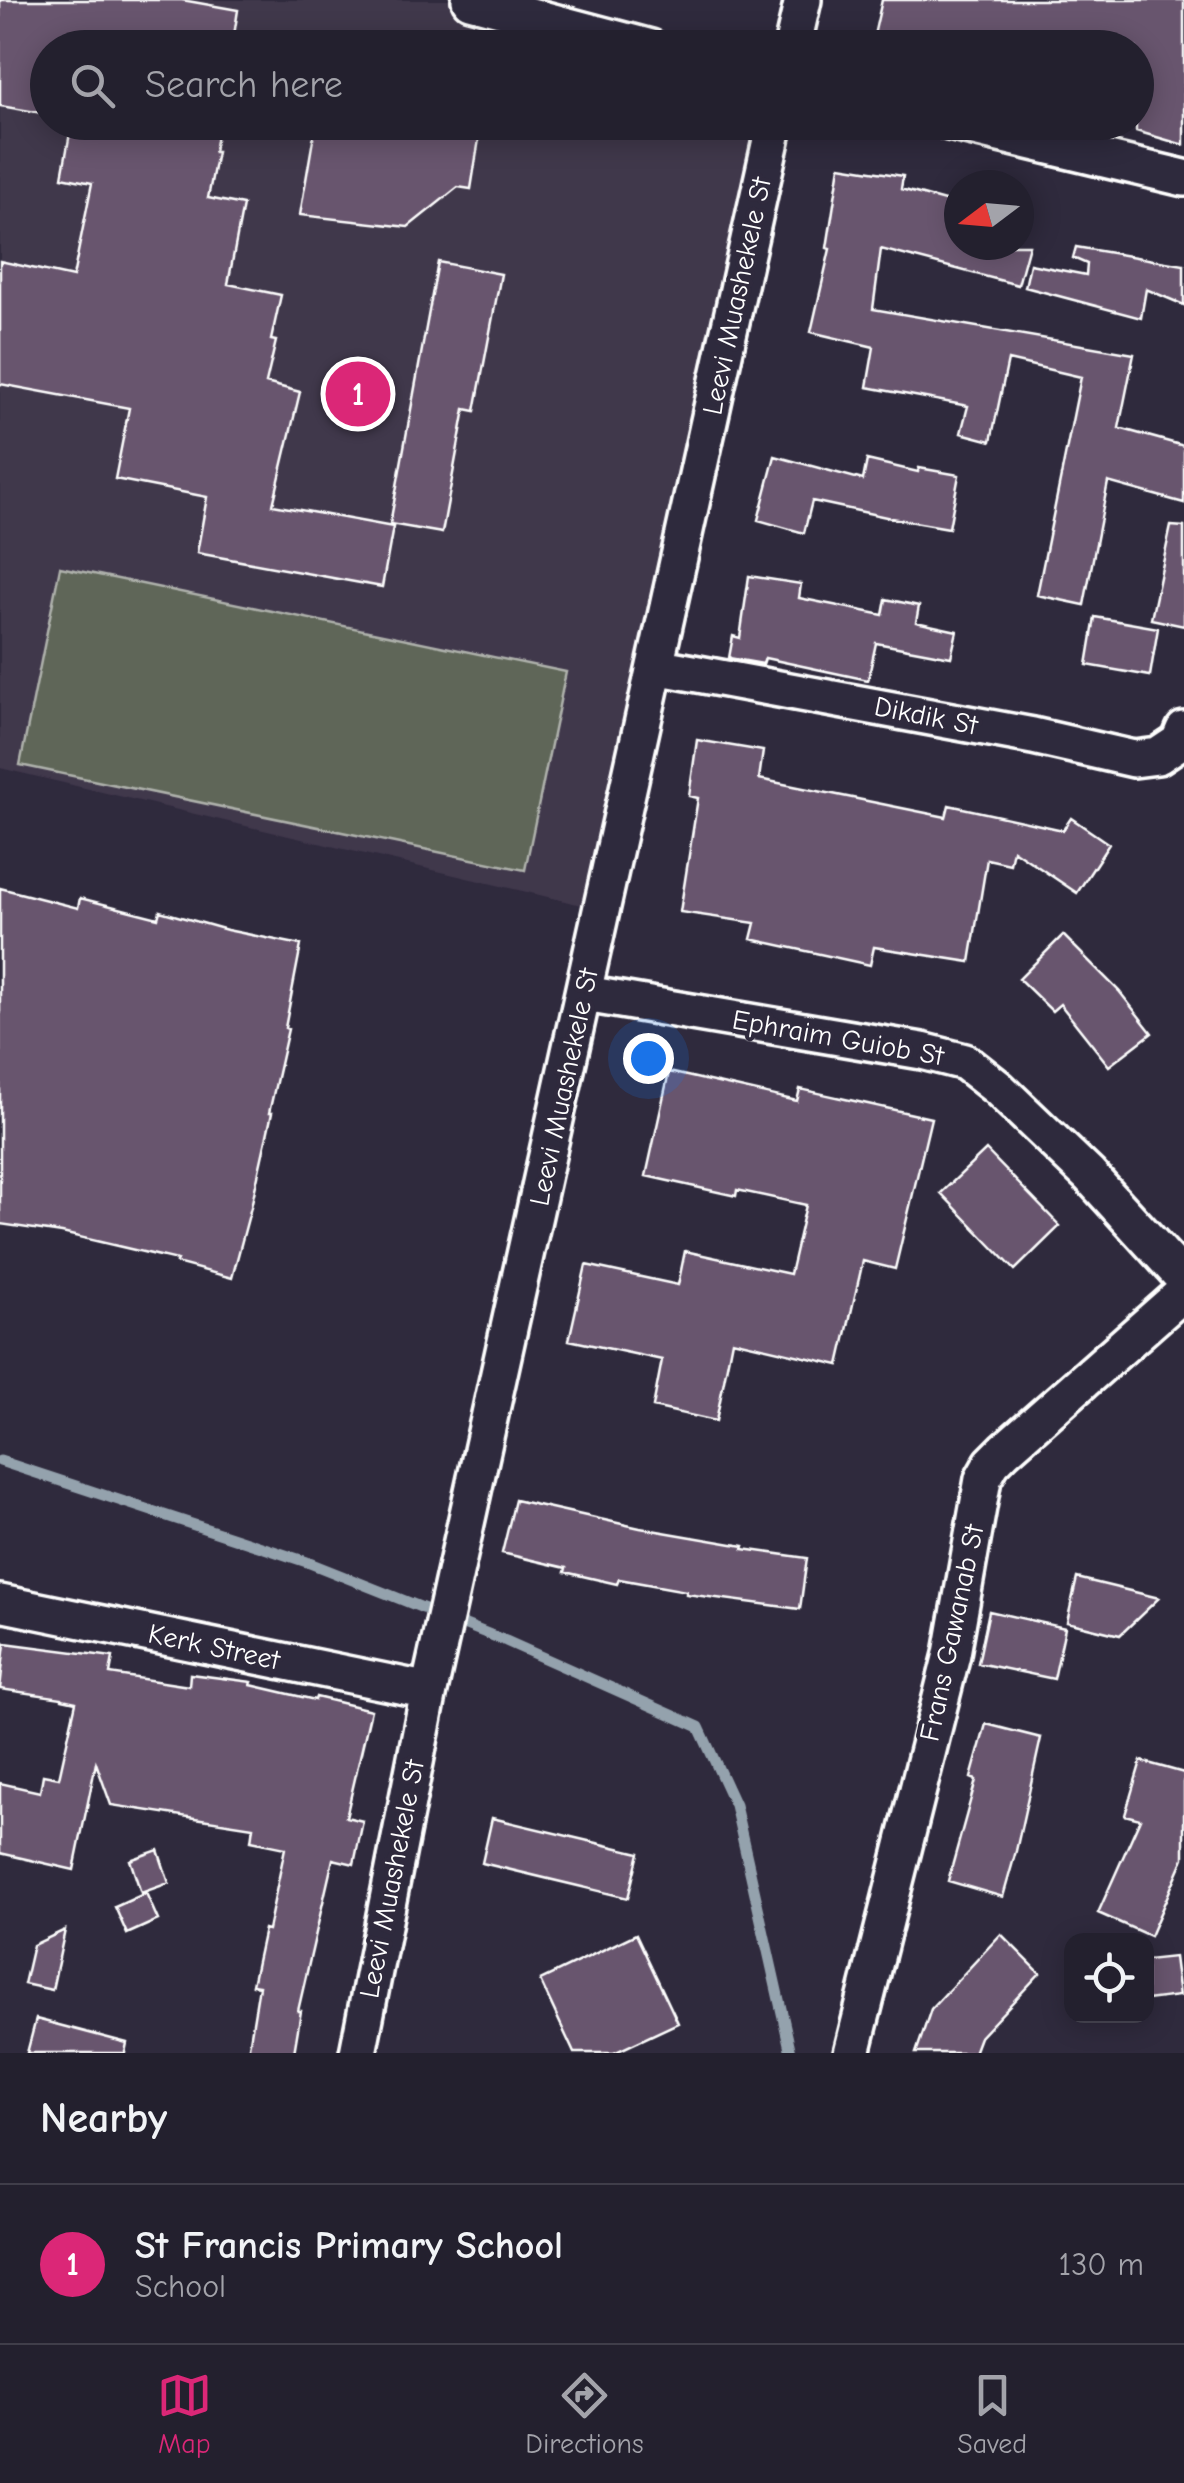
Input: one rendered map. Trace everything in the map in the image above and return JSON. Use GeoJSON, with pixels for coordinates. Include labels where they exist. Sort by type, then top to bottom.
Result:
{"type":"FeatureCollection","features":[{"type":"Feature","properties":{"kind":"street"},"geometry":{"type":"LineString","coordinates":[[470,0],[584,30]]}},
{"type":"Feature","properties":{"kind":"street"},"geometry":{"type":"LineString","coordinates":[[796,30],[803,0]]}},
{"type":"Feature","properties":{"kind":"street","name":"Leevi Muashekele St"},"geometry":{"type":"LineString","coordinates":[[358,2053],[433,1674],[771,140]]}},
{"type":"Feature","properties":{"kind":"street"},"geometry":{"type":"LineString","coordinates":[[1025,140],[1184,178]]}},
{"type":"Feature","properties":{"kind":"street","name":"Dikdik St"},"geometry":{"type":"LineString","coordinates":[[656,666],[1033,736],[1134,759],[1158,756],[1179,742],[1184,730]]}},
{"type":"Feature","properties":{"kind":"street","name":"Ephraim Guiob St"},"geometry":{"type":"LineString","coordinates":[[585,994],[922,1051],[965,1062],[998,1088],[1089,1176],[1184,1279]]}},
{"type":"Feature","properties":{"kind":"street","name":"Frans Gawanab St"},"geometry":{"type":"LineString","coordinates":[[852,2053],[952,1654],[984,1479],[992,1462],[1004,1450],[1184,1292]]}},
{"type":"Feature","properties":{"kind":"street","name":"Kerk Street"},"geometry":{"type":"LineString","coordinates":[[0,1603],[433,1674]]}},
{"type":"Feature","properties":{"kind":"shaded area"},"geometry":{"type":"Polygon","coordinates":[[[0,0],[470,0],[586,30],[30,30],[30,140],[771,140],[603,910],[0,768],[0,0]]]}},
{"type":"Feature","properties":{"kind":"green space"},"geometry":{"type":"Polygon","coordinates":[[[60,567],[566,672],[525,870],[20,765],[60,567]]]}},
{"type":"Feature","properties":{"kind":"building"},"geometry":{"type":"Polygon","coordinates":[[[0,0],[182,0],[238,10],[235,30],[30,30],[30,111],[0,106],[0,0]]]}},
{"type":"Feature","properties":{"kind":"building"},"geometry":{"type":"Polygon","coordinates":[[[882,0],[1184,0],[1184,145],[1154,136],[1154,30],[875,30],[882,0]]]}},
{"type":"Feature","properties":{"kind":"building"},"geometry":{"type":"Polygon","coordinates":[[[69,140],[216,140],[208,198],[243,205],[228,284],[281,295],[266,383],[300,392],[273,505],[393,527],[382,587],[197,553],[207,497],[115,479],[129,408],[0,384],[0,261],[73,277],[92,183],[62,177],[69,140]]]}},
{"type":"Feature","properties":{"kind":"building"},"geometry":{"type":"Polygon","coordinates":[[[313,140],[479,140],[471,189],[458,187],[408,227],[300,215],[313,140]]]}},
{"type":"Feature","properties":{"kind":"building"},"geometry":{"type":"Polygon","coordinates":[[[840,166],[903,176],[901,189],[944,201],[944,260],[1025,260],[1018,285],[881,249],[873,309],[1134,354],[1119,428],[1184,446],[1184,503],[1108,482],[1084,605],[1037,595],[1081,377],[1008,360],[991,441],[961,433],[968,406],[867,387],[874,347],[811,332],[830,249],[827,248],[840,166]]]}},
{"type":"Feature","properties":{"kind":"building"},"geometry":{"type":"Polygon","coordinates":[[[1076,247],[1184,265],[1184,305],[1146,289],[1141,318],[1025,287],[1030,264],[1086,275],[1087,264],[1073,258],[1076,247]]]}},
{"type":"Feature","properties":{"kind":"building"},"geometry":{"type":"Polygon","coordinates":[[[438,262],[501,274],[475,411],[465,409],[442,533],[390,524],[438,262]]]}},
{"type":"Feature","properties":{"kind":"building"},"geometry":{"type":"Polygon","coordinates":[[[775,456],[863,480],[867,460],[918,472],[919,468],[959,475],[949,528],[812,501],[804,533],[758,520],[775,456]]]}},
{"type":"Feature","properties":{"kind":"building"},"geometry":{"type":"Polygon","coordinates":[[[1171,526],[1184,527],[1184,626],[1151,619],[1171,526]]]}},
{"type":"Feature","properties":{"kind":"building"},"geometry":{"type":"Polygon","coordinates":[[[749,576],[801,584],[799,598],[883,615],[886,599],[919,606],[916,622],[957,631],[951,657],[876,643],[868,680],[765,658],[763,664],[729,658],[733,636],[740,638],[749,576]]]}},
{"type":"Feature","properties":{"kind":"building"},"geometry":{"type":"Polygon","coordinates":[[[1095,617],[1158,628],[1150,676],[1087,665],[1095,617]]]}},
{"type":"Feature","properties":{"kind":"building"},"geometry":{"type":"Polygon","coordinates":[[[697,740],[763,751],[759,779],[946,817],[949,805],[1063,830],[1071,818],[1109,844],[1077,893],[1013,850],[1010,864],[987,859],[970,962],[874,947],[870,965],[751,939],[755,923],[680,912],[698,798],[689,796],[697,740]]]}},
{"type":"Feature","properties":{"kind":"building"},"geometry":{"type":"Polygon","coordinates":[[[0,888],[78,908],[80,898],[158,918],[160,911],[301,945],[272,1113],[232,1278],[176,1263],[177,1260],[62,1233],[0,1224],[0,888]]]}},
{"type":"Feature","properties":{"kind":"building"},"geometry":{"type":"Polygon","coordinates":[[[1063,935],[1119,991],[1152,1033],[1109,1066],[1060,1004],[1052,1011],[1019,979],[1063,935]]]}},
{"type":"Feature","properties":{"kind":"building"},"geometry":{"type":"Polygon","coordinates":[[[669,1072],[797,1101],[800,1089],[931,1118],[895,1269],[863,1261],[839,1365],[732,1340],[716,1421],[653,1407],[662,1360],[569,1340],[586,1265],[678,1285],[685,1251],[790,1274],[806,1205],[737,1190],[736,1196],[646,1176],[669,1072]]]}},
{"type":"Feature","properties":{"kind":"building"},"geometry":{"type":"Polygon","coordinates":[[[986,1150],[1060,1226],[1015,1270],[941,1193],[986,1150]]]}},
{"type":"Feature","properties":{"kind":"building"},"geometry":{"type":"Polygon","coordinates":[[[515,1500],[744,1546],[743,1549],[807,1558],[800,1609],[686,1594],[619,1579],[617,1584],[502,1553],[515,1500]]]}},
{"type":"Feature","properties":{"kind":"building"},"geometry":{"type":"Polygon","coordinates":[[[1077,1578],[1159,1598],[1120,1635],[1067,1622],[1077,1578]]]}},
{"type":"Feature","properties":{"kind":"building"},"geometry":{"type":"Polygon","coordinates":[[[989,1611],[1065,1628],[1054,1679],[978,1663],[989,1611]]]}},
{"type":"Feature","properties":{"kind":"building"},"geometry":{"type":"Polygon","coordinates":[[[5,1643],[113,1657],[110,1674],[189,1686],[190,1674],[252,1682],[251,1685],[371,1710],[346,1817],[363,1821],[354,1864],[333,1859],[298,2011],[294,2053],[248,2053],[259,1986],[252,1985],[285,1848],[251,1841],[253,1827],[111,1805],[96,1763],[74,1870],[0,1853],[0,1783],[40,1792],[43,1775],[59,1778],[76,1702],[0,1689],[5,1643]]]}},
{"type":"Feature","properties":{"kind":"building"},"geometry":{"type":"Polygon","coordinates":[[[986,1724],[1041,1738],[1003,1897],[948,1881],[976,1780],[971,1778],[986,1724]]]}},
{"type":"Feature","properties":{"kind":"building"},"geometry":{"type":"Polygon","coordinates":[[[1141,1761],[1184,1773],[1184,1858],[1151,1933],[1098,1913],[1140,1819],[1125,1815],[1141,1761]]]}},
{"type":"Feature","properties":{"kind":"building"},"geometry":{"type":"Polygon","coordinates":[[[492,1818],[639,1853],[628,1898],[482,1863],[492,1818]]]}},
{"type":"Feature","properties":{"kind":"building"},"geometry":{"type":"Polygon","coordinates":[[[158,1850],[169,1883],[141,1893],[130,1860],[158,1850]]]}},
{"type":"Feature","properties":{"kind":"building"},"geometry":{"type":"Polygon","coordinates":[[[146,1893],[158,1920],[127,1934],[115,1907],[146,1893]]]}},
{"type":"Feature","properties":{"kind":"building"},"geometry":{"type":"Polygon","coordinates":[[[65,1930],[52,1990],[24,1984],[33,1945],[65,1930]]]}},
{"type":"Feature","properties":{"kind":"building"},"geometry":{"type":"Polygon","coordinates":[[[636,1934],[678,2023],[614,2053],[574,2053],[540,1980],[636,1934]]]}},
{"type":"Feature","properties":{"kind":"building"},"geometry":{"type":"Polygon","coordinates":[[[1001,1934],[1040,1973],[980,2037],[974,2053],[916,2053],[931,2009],[1001,1934]]]}},
{"type":"Feature","properties":{"kind":"building"},"geometry":{"type":"Polygon","coordinates":[[[1174,1957],[1179,1996],[1154,1999],[1154,1959],[1174,1957]]]}},
{"type":"Feature","properties":{"kind":"building"},"geometry":{"type":"Polygon","coordinates":[[[36,2019],[127,2043],[125,2053],[27,2053],[36,2019]]]}},
{"type":"Feature","properties":{"kind":"waterway"},"geometry":{"type":"LineString","coordinates":[[0,1461],[307,1562],[506,1641],[699,1727],[735,1805],[791,2053]]}},
{"type":"Feature","properties":{"kind":"place","name":"St Francis Primary School"},"geometry":{"type":"Point","coordinates":[358,394]}}]}
